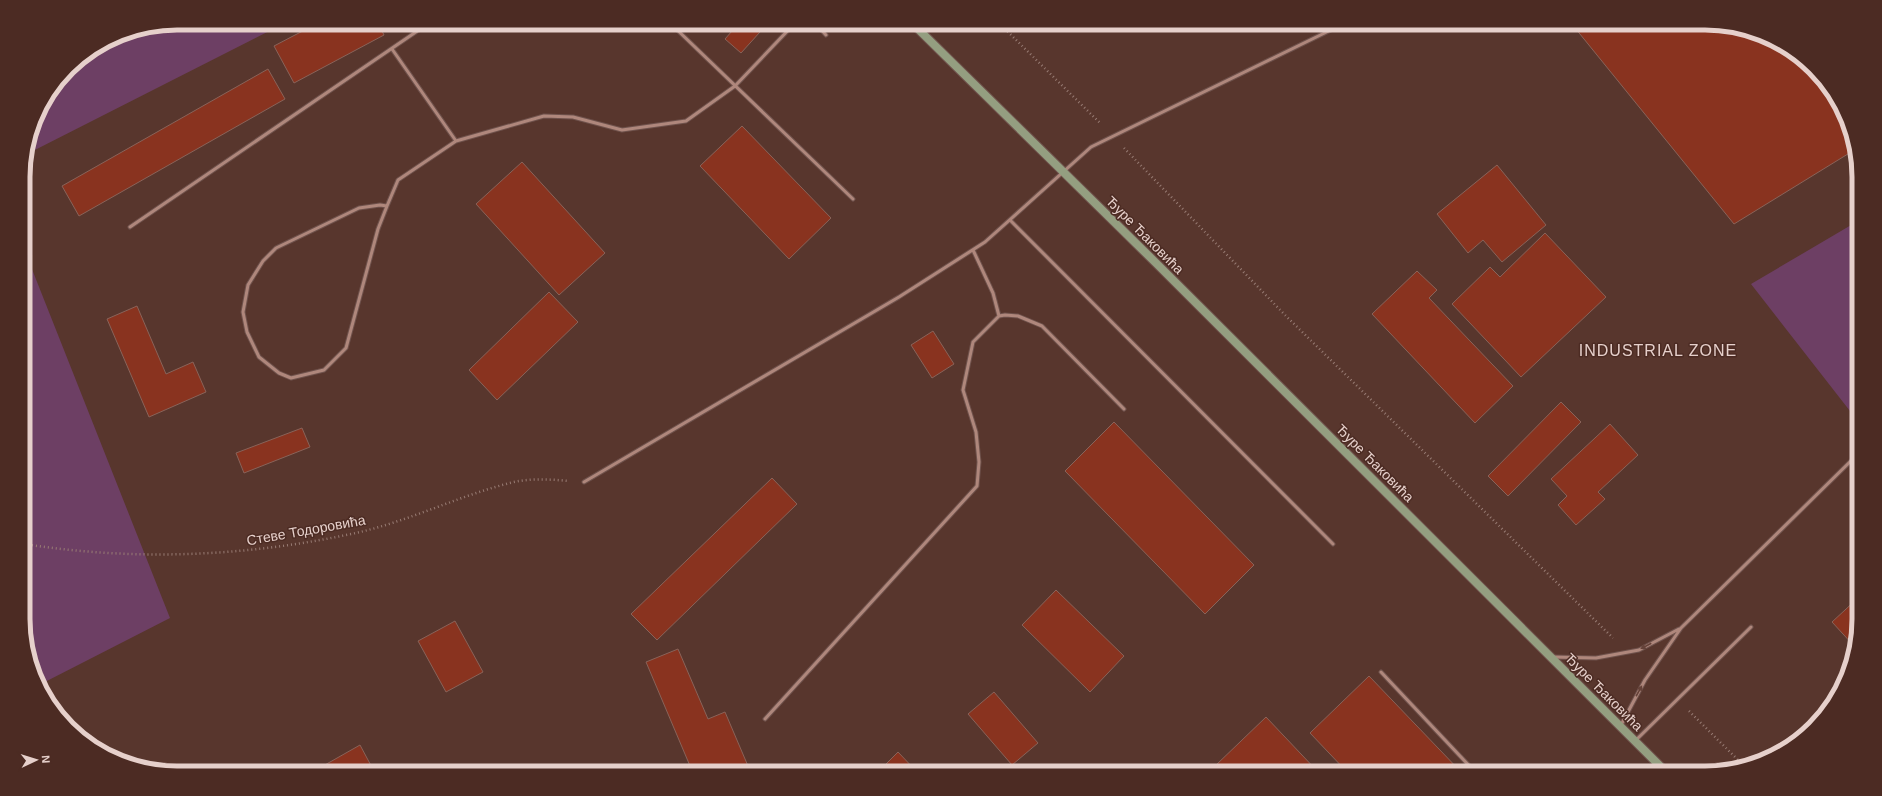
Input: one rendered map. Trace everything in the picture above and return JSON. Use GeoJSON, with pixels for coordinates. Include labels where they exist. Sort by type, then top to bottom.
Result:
{"type":"FeatureCollection","features":[{"type":"Feature","properties":{"kind":"street","name":"Ђуре Ђаковића"},"geometry":{"type":"LineString","coordinates":[[919,30],[1621,725],[1660,766]]}},
{"type":"Feature","properties":{"kind":"lane"},"geometry":{"type":"LineString","coordinates":[[130,228],[419,30]]}},
{"type":"Feature","properties":{"kind":"lane"},"geometry":{"type":"LineString","coordinates":[[677,30],[853,199]]}},
{"type":"Feature","properties":{"kind":"lane"},"geometry":{"type":"LineString","coordinates":[[387,206],[380,205],[359,208],[276,248],[263,261],[248,285],[243,312],[247,332],[260,357],[279,373],[292,378],[324,370],[346,348],[378,229],[398,180],[456,141],[544,116],[573,116],[622,130],[686,121],[735,86],[788,30]]}},
{"type":"Feature","properties":{"kind":"lane"},"geometry":{"type":"LineString","coordinates":[[821,30],[826,35]]}},
{"type":"Feature","properties":{"kind":"lane"},"geometry":{"type":"LineString","coordinates":[[584,482],[899,297],[973,250],[985,242],[1064,173],[1091,147],[1331,30]]}},
{"type":"Feature","properties":{"kind":"lane"},"geometry":{"type":"LineString","coordinates":[[392,48],[456,141]]}},
{"type":"Feature","properties":{"kind":"lane"},"geometry":{"type":"LineString","coordinates":[[1010,220],[1333,544]]}},
{"type":"Feature","properties":{"kind":"lane"},"geometry":{"type":"LineString","coordinates":[[973,250],[993,293],[998,316]]}},
{"type":"Feature","properties":{"kind":"lane"},"geometry":{"type":"LineString","coordinates":[[765,719],[976,486],[979,462],[976,432],[963,390],[973,342],[998,316],[1005,314],[1018,316],[1042,326],[1124,409]]}},
{"type":"Feature","properties":{"kind":"lane"},"geometry":{"type":"LineString","coordinates":[[1621,725],[1645,680],[1681,628],[1852,459]]}},
{"type":"Feature","properties":{"kind":"lane"},"geometry":{"type":"LineString","coordinates":[[1635,741],[1751,627]]}},
{"type":"Feature","properties":{"kind":"lane"},"geometry":{"type":"LineString","coordinates":[[1551,657],[1596,658],[1639,650],[1681,628]]}},
{"type":"Feature","properties":{"kind":"lane"},"geometry":{"type":"LineString","coordinates":[[1380,672],[1469,766]]}},
{"type":"Feature","properties":{"kind":"path"},"geometry":{"type":"LineString","coordinates":[[1006,30],[1113,137],[1284,316],[1628,652]]}},
{"type":"Feature","properties":{"kind":"path","name":"Стеве Тодоровића"},"geometry":{"type":"LineString","coordinates":[[30,545],[148,556],[234,553],[351,534],[411,518],[507,483],[541,479],[584,482]]}},
{"type":"Feature","properties":{"kind":"path"},"geometry":{"type":"LineString","coordinates":[[1677,700],[1740,762]]}},
{"type":"Feature","properties":{"kind":"shaded area"},"geometry":{"type":"Polygon","coordinates":[[[168,30],[271,30],[32,151],[41,121],[60,88],[73,73],[88,60],[112,45],[139,35],[168,30]]]}},
{"type":"Feature","properties":{"kind":"shaded area"},"geometry":{"type":"Polygon","coordinates":[[[1852,225],[1852,414],[1751,284],[1852,225]]]}},
{"type":"Feature","properties":{"kind":"shaded area"},"geometry":{"type":"Polygon","coordinates":[[[30,264],[170,618],[44,682],[35,657],[30,628],[30,264]]]}},
{"type":"Feature","properties":{"kind":"building"},"geometry":{"type":"Polygon","coordinates":[[[305,30],[382,30],[384,35],[294,83],[274,46],[305,30]]]}},
{"type":"Feature","properties":{"kind":"building"},"geometry":{"type":"Polygon","coordinates":[[[733,30],[758,30],[760,32],[741,53],[725,39],[733,30]]]}},
{"type":"Feature","properties":{"kind":"building"},"geometry":{"type":"Polygon","coordinates":[[[1577,30],[1714,30],[1743,35],[1770,45],[1787,55],[1809,73],[1822,88],[1841,121],[1850,153],[1734,224],[1577,30]]]}},
{"type":"Feature","properties":{"kind":"building"},"geometry":{"type":"Polygon","coordinates":[[[268,69],[285,99],[79,216],[62,186],[268,69]]]}},
{"type":"Feature","properties":{"kind":"building"},"geometry":{"type":"Polygon","coordinates":[[[742,126],[831,218],[789,259],[700,166],[742,126]]]}},
{"type":"Feature","properties":{"kind":"building"},"geometry":{"type":"Polygon","coordinates":[[[522,162],[605,253],[559,295],[476,204],[522,162]]]}},
{"type":"Feature","properties":{"kind":"building"},"geometry":{"type":"Polygon","coordinates":[[[1497,165],[1546,225],[1502,262],[1483,240],[1468,253],[1437,214],[1497,165]]]}},
{"type":"Feature","properties":{"kind":"building"},"geometry":{"type":"Polygon","coordinates":[[[1545,233],[1606,297],[1521,377],[1452,304],[1490,267],[1500,277],[1545,233]]]}},
{"type":"Feature","properties":{"kind":"building"},"geometry":{"type":"Polygon","coordinates":[[[1417,271],[1437,290],[1429,298],[1513,386],[1475,423],[1372,314],[1417,271]]]}},
{"type":"Feature","properties":{"kind":"building"},"geometry":{"type":"Polygon","coordinates":[[[549,292],[578,322],[497,400],[469,370],[549,292]]]}},
{"type":"Feature","properties":{"kind":"building"},"geometry":{"type":"Polygon","coordinates":[[[137,306],[166,374],[193,362],[206,392],[149,417],[107,319],[137,306]]]}},
{"type":"Feature","properties":{"kind":"building"},"geometry":{"type":"Polygon","coordinates":[[[933,331],[954,364],[932,378],[911,345],[933,331]]]}},
{"type":"Feature","properties":{"kind":"building"},"geometry":{"type":"Polygon","coordinates":[[[1561,402],[1581,422],[1508,496],[1488,476],[1561,402]]]}},
{"type":"Feature","properties":{"kind":"building"},"geometry":{"type":"Polygon","coordinates":[[[1114,422],[1254,565],[1205,614],[1065,471],[1114,422]]]}},
{"type":"Feature","properties":{"kind":"building"},"geometry":{"type":"Polygon","coordinates":[[[1610,424],[1638,455],[1598,492],[1605,499],[1576,525],[1558,505],[1567,496],[1551,479],[1610,424]]]}},
{"type":"Feature","properties":{"kind":"building"},"geometry":{"type":"Polygon","coordinates":[[[302,428],[310,447],[244,473],[236,453],[302,428]]]}},
{"type":"Feature","properties":{"kind":"building"},"geometry":{"type":"Polygon","coordinates":[[[772,478],[797,504],[657,640],[631,614],[772,478]]]}},
{"type":"Feature","properties":{"kind":"building"},"geometry":{"type":"Polygon","coordinates":[[[1056,590],[1124,656],[1090,692],[1022,625],[1056,590]]]}},
{"type":"Feature","properties":{"kind":"building"},"geometry":{"type":"Polygon","coordinates":[[[1852,603],[1850,642],[1832,622],[1852,603]]]}},
{"type":"Feature","properties":{"kind":"building"},"geometry":{"type":"Polygon","coordinates":[[[455,621],[483,672],[446,692],[418,641],[455,621]]]}},
{"type":"Feature","properties":{"kind":"building"},"geometry":{"type":"Polygon","coordinates":[[[678,649],[708,719],[725,712],[748,766],[690,766],[646,662],[678,649]]]}},
{"type":"Feature","properties":{"kind":"building"},"geometry":{"type":"Polygon","coordinates":[[[1369,676],[1455,766],[1341,766],[1310,733],[1369,676]]]}},
{"type":"Feature","properties":{"kind":"building"},"geometry":{"type":"Polygon","coordinates":[[[994,692],[1038,743],[1012,765],[968,714],[994,692]]]}},
{"type":"Feature","properties":{"kind":"building"},"geometry":{"type":"Polygon","coordinates":[[[1266,717],[1312,766],[1215,766],[1266,717]]]}},
{"type":"Feature","properties":{"kind":"building"},"geometry":{"type":"Polygon","coordinates":[[[360,745],[371,766],[323,766],[360,745]]]}},
{"type":"Feature","properties":{"kind":"building"},"geometry":{"type":"Polygon","coordinates":[[[898,752],[911,766],[884,766],[898,752]]]}},
{"type":"Feature","properties":{"kind":"district","name":"INDUSTRIAL ZONE"},"geometry":{"type":"Point","coordinates":[1658,350]}}]}
